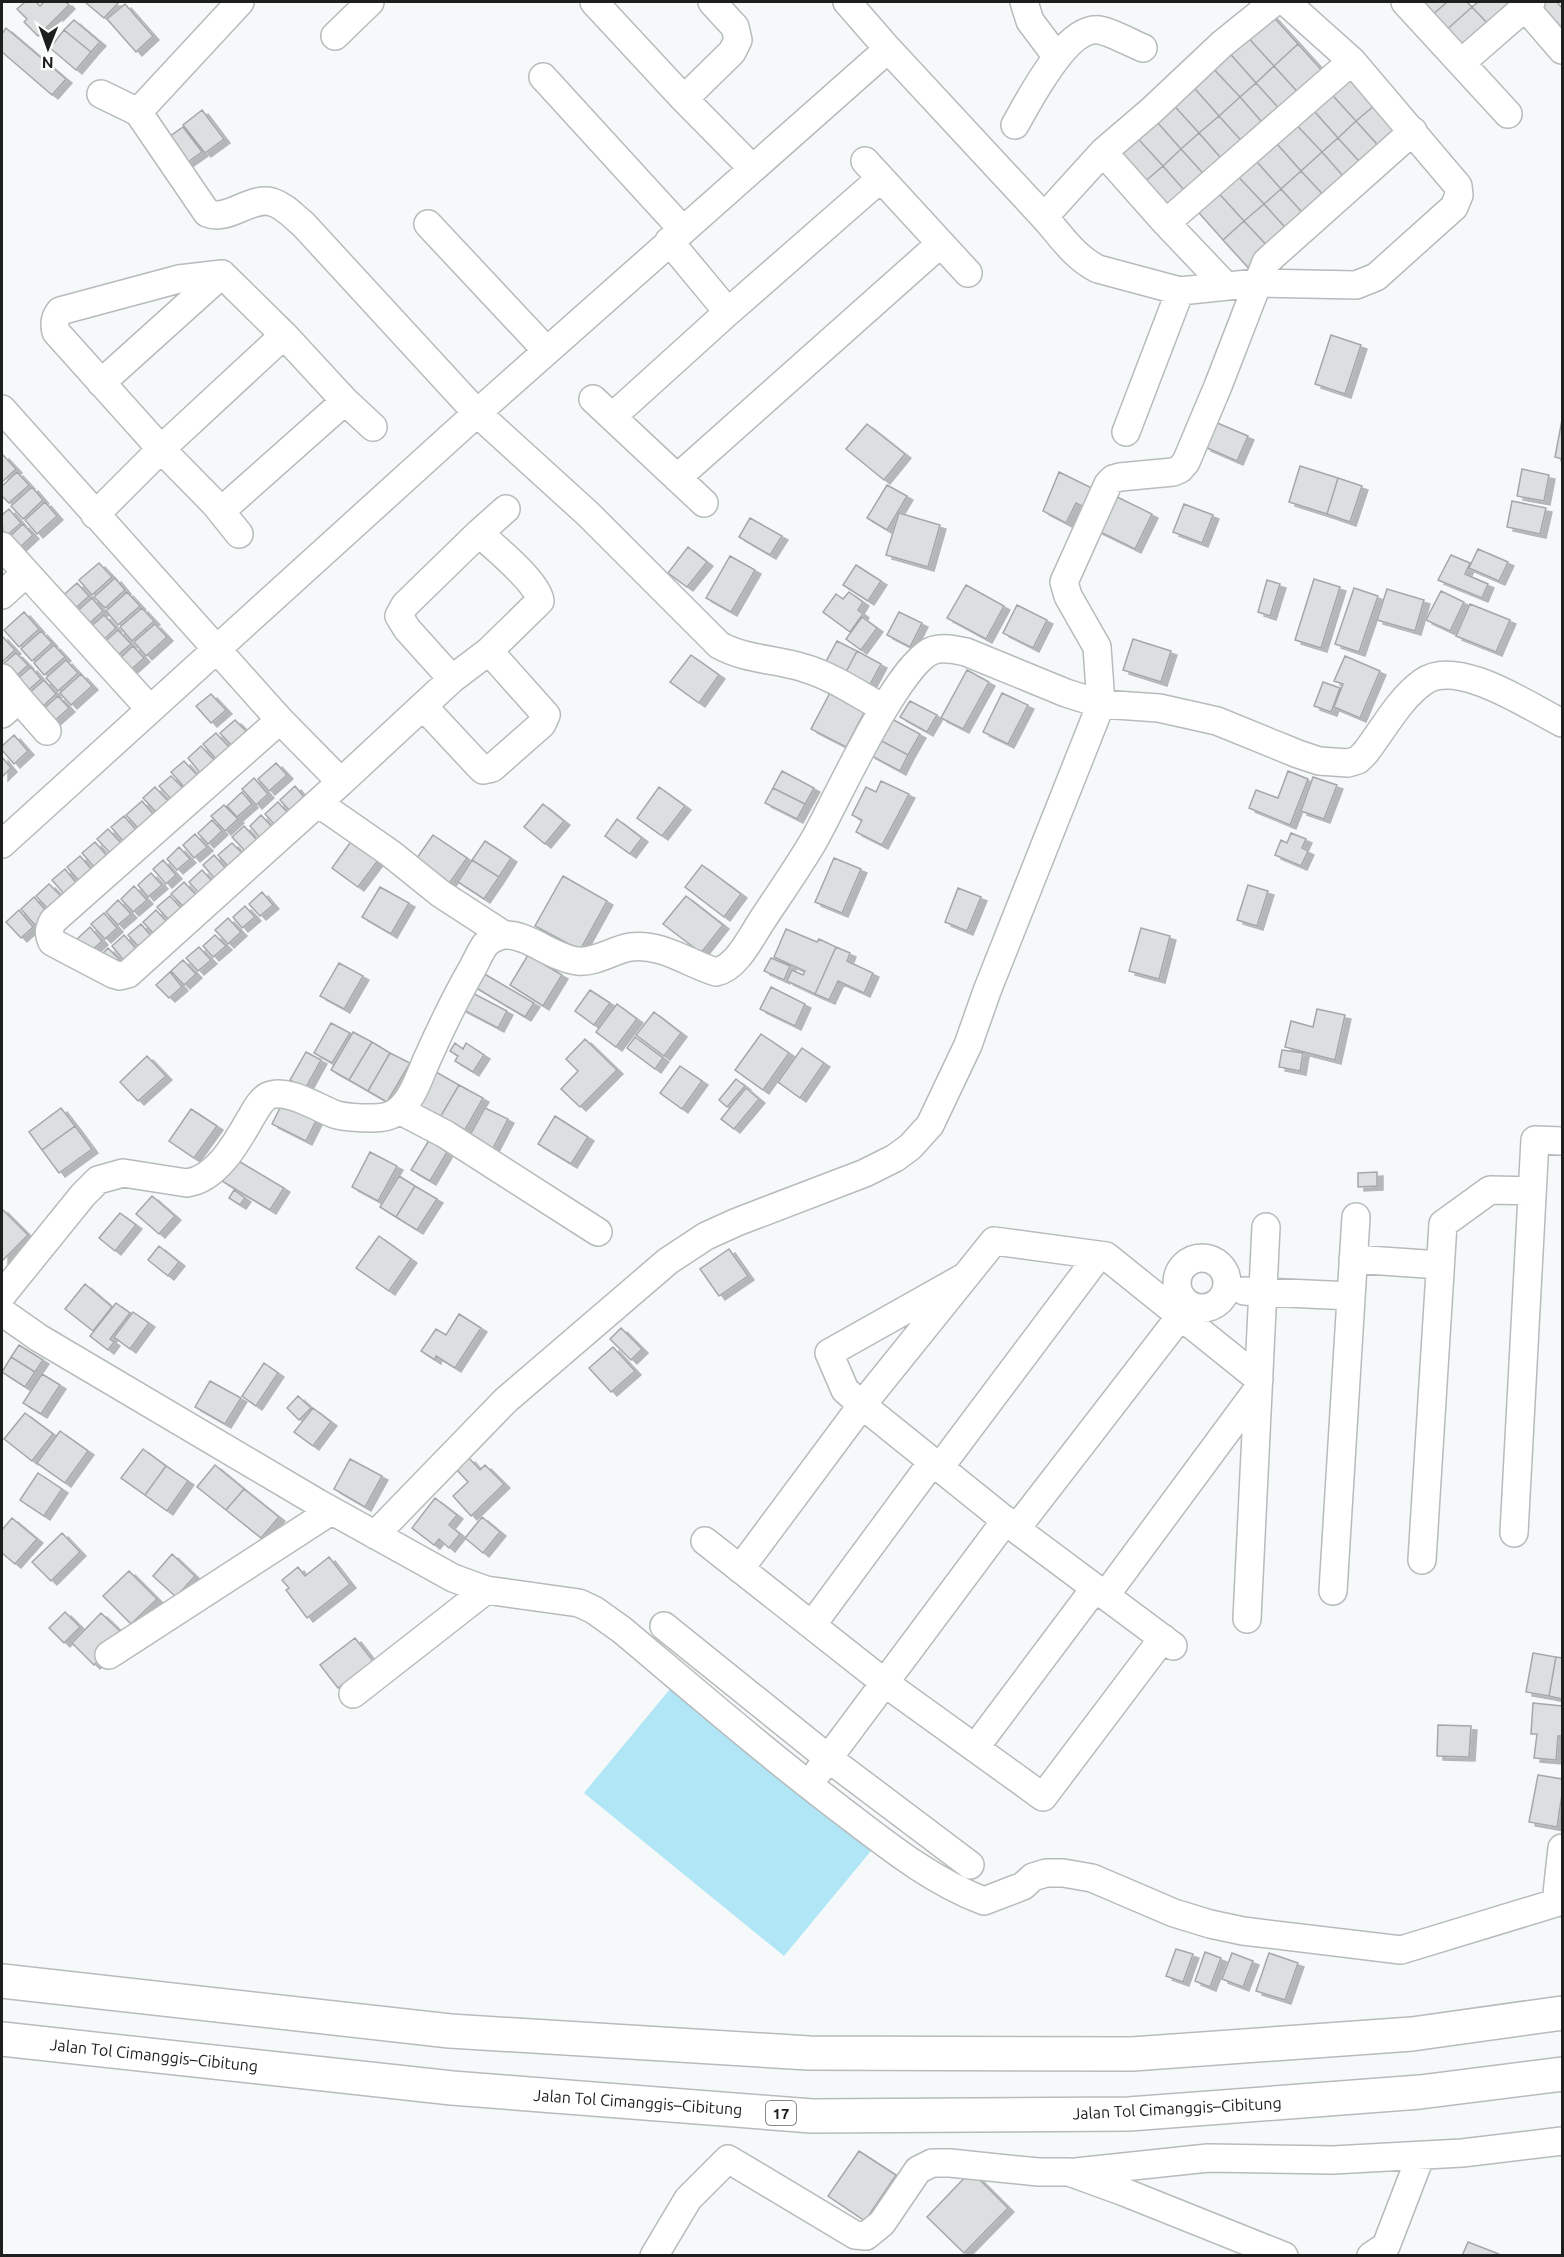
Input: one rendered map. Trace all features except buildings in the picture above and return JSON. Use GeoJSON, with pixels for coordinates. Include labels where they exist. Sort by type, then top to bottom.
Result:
{"type":"FeatureCollection","features":[{"type":"Feature","properties":{"kind":"highway"},"geometry":{"type":"LineString","coordinates":[[2,1981],[450,2031],[809,2054],[1132,2054],[1412,2034],[1563,2013]]}},
{"type":"Feature","properties":{"kind":"highway","name":"Jalan Tol Cimanggis–Cibitung"},"geometry":{"type":"LineString","coordinates":[[2,2039],[452,2088],[812,2116],[1129,2114],[1420,2092],[1563,2074]]}},
{"type":"Feature","properties":{"kind":"street"},"geometry":{"type":"LineString","coordinates":[[138,112],[240,2]]}},
{"type":"Feature","properties":{"kind":"street"},"geometry":{"type":"LineString","coordinates":[[334,36],[370,2]]}},
{"type":"Feature","properties":{"kind":"street"},"geometry":{"type":"LineString","coordinates":[[594,2],[752,168]]}},
{"type":"Feature","properties":{"kind":"street"},"geometry":{"type":"LineString","coordinates":[[684,99],[732,52],[738,39],[735,27],[712,2]]}},
{"type":"Feature","properties":{"kind":"street"},"geometry":{"type":"LineString","coordinates":[[847,2],[1078,256],[1088,264],[1098,269],[1180,291],[1257,283],[1356,285],[1365,283],[1376,277],[1454,207],[1459,195],[1458,186],[1352,61],[1286,2]]}},
{"type":"Feature","properties":{"kind":"street"},"geometry":{"type":"LineString","coordinates":[[1024,2],[1030,21],[1056,57]]}},
{"type":"Feature","properties":{"kind":"street"},"geometry":{"type":"LineString","coordinates":[[1044,217],[1103,152],[1152,110],[1222,44],[1274,2]]}},
{"type":"Feature","properties":{"kind":"street"},"geometry":{"type":"LineString","coordinates":[[1405,2],[1508,114]]}},
{"type":"Feature","properties":{"kind":"street"},"geometry":{"type":"LineString","coordinates":[[1461,63],[1528,4],[1563,50]]}},
{"type":"Feature","properties":{"kind":"street"},"geometry":{"type":"LineString","coordinates":[[1015,125],[1048,66],[1077,38],[1088,32],[1099,30],[1143,48]]}},
{"type":"Feature","properties":{"kind":"street"},"geometry":{"type":"LineString","coordinates":[[2,844],[149,708],[217,650],[477,413],[888,49]]}},
{"type":"Feature","properties":{"kind":"street"},"geometry":{"type":"LineString","coordinates":[[1166,223],[1352,61]]}},
{"type":"Feature","properties":{"kind":"street"},"geometry":{"type":"LineString","coordinates":[[543,78],[676,235],[728,312]]}},
{"type":"Feature","properties":{"kind":"street"},"geometry":{"type":"LineString","coordinates":[[101,94],[138,112],[207,213],[222,214],[267,201],[283,207],[303,224],[477,413],[587,513],[719,645],[732,652],[819,673],[883,708]]}},
{"type":"Feature","properties":{"kind":"street"},"geometry":{"type":"LineString","coordinates":[[375,1535],[506,1400],[668,1261],[706,1236],[736,1222],[865,1173],[895,1158],[910,1147],[930,1125],[968,1045],[987,991],[1101,704],[1097,647],[1068,596],[1064,582],[1108,483],[1120,477],[1173,472],[1180,469],[1186,462],[1218,386],[1266,262],[1413,131]]}},
{"type":"Feature","properties":{"kind":"street"},"geometry":{"type":"LineString","coordinates":[[1103,152],[1225,285]]}},
{"type":"Feature","properties":{"kind":"street"},"geometry":{"type":"LineString","coordinates":[[704,503],[602,408],[728,312],[872,170],[968,273]]}},
{"type":"Feature","properties":{"kind":"street"},"geometry":{"type":"LineString","coordinates":[[428,224],[547,351]]}},
{"type":"Feature","properties":{"kind":"street"},"geometry":{"type":"LineString","coordinates":[[677,478],[940,244]]}},
{"type":"Feature","properties":{"kind":"street"},"geometry":{"type":"LineString","coordinates":[[222,274],[373,427]]}},
{"type":"Feature","properties":{"kind":"street"},"geometry":{"type":"LineString","coordinates":[[101,383],[222,274]]}},
{"type":"Feature","properties":{"kind":"street"},"geometry":{"type":"LineString","coordinates":[[222,274],[179,279],[60,311],[54,324],[56,332],[161,449],[221,511],[239,534]]}},
{"type":"Feature","properties":{"kind":"street"},"geometry":{"type":"LineString","coordinates":[[1126,432],[1180,291]]}},
{"type":"Feature","properties":{"kind":"street"},"geometry":{"type":"LineString","coordinates":[[95,516],[161,449],[284,335]]}},
{"type":"Feature","properties":{"kind":"street"},"geometry":{"type":"LineString","coordinates":[[221,511],[345,401]]}},
{"type":"Feature","properties":{"kind":"street"},"geometry":{"type":"LineString","coordinates":[[2,409],[95,516],[280,720],[341,782]]}},
{"type":"Feature","properties":{"kind":"street"},"geometry":{"type":"LineString","coordinates":[[452,679],[407,629],[399,616],[405,605],[506,510]]}},
{"type":"Feature","properties":{"kind":"street"},"geometry":{"type":"LineString","coordinates":[[280,720],[53,921],[49,928],[52,942],[113,974],[120,976],[128,974],[452,679],[489,651],[540,601],[532,584],[479,534]]}},
{"type":"Feature","properties":{"kind":"street"},"geometry":{"type":"LineString","coordinates":[[2,546],[149,708]]}},
{"type":"Feature","properties":{"kind":"street"},"geometry":{"type":"LineString","coordinates":[[2,595],[26,573]]}},
{"type":"Feature","properties":{"kind":"street"},"geometry":{"type":"LineString","coordinates":[[2,1295],[83,1195],[98,1180],[123,1173],[187,1183],[198,1181],[215,1168],[242,1134],[261,1102],[269,1095],[281,1094],[296,1097],[327,1111],[357,1118],[383,1118],[399,1110],[411,1095],[434,1044],[485,946],[492,940],[504,935],[515,936],[580,962],[630,947],[643,947],[669,952],[716,972],[728,968],[754,933],[813,842],[883,708],[914,666],[926,654],[934,650],[951,649],[978,657],[1066,693],[1101,704],[1159,708],[1208,718],[1298,754],[1336,764],[1348,764],[1358,760],[1410,693],[1434,675],[1463,675],[1481,681],[1563,723]]}},
{"type":"Feature","properties":{"kind":"street"},"geometry":{"type":"LineString","coordinates":[[423,706],[483,770],[492,768],[542,724],[546,715],[489,651]]}},
{"type":"Feature","properties":{"kind":"street"},"geometry":{"type":"LineString","coordinates":[[2,678],[10,706],[47,731]]}},
{"type":"Feature","properties":{"kind":"street"},"geometry":{"type":"LineString","coordinates":[[318,803],[390,853],[441,894],[504,935]]}},
{"type":"Feature","properties":{"kind":"street"},"geometry":{"type":"LineString","coordinates":[[399,1110],[445,1134],[598,1232]]}},
{"type":"Feature","properties":{"kind":"street"},"geometry":{"type":"LineString","coordinates":[[1514,1533],[1535,1140],[1563,1141]]}},
{"type":"Feature","properties":{"kind":"street"},"geometry":{"type":"LineString","coordinates":[[1422,1560],[1443,1224],[1490,1190],[1532,1191]]}},
{"type":"Feature","properties":{"kind":"street"},"geometry":{"type":"LineString","coordinates":[[1333,1591],[1356,1216]]}},
{"type":"Feature","properties":{"kind":"street"},"geometry":{"type":"LineString","coordinates":[[1247,1619],[1266,1227]]}},
{"type":"Feature","properties":{"kind":"street"},"geometry":{"type":"LineString","coordinates":[[740,1569],[862,1406],[994,1241],[1106,1256],[1185,1311],[1258,1384]]}},
{"type":"Feature","properties":{"kind":"street"},"geometry":{"type":"LineString","coordinates":[[812,1625],[1099,1255]]}},
{"type":"Feature","properties":{"kind":"street"},"geometry":{"type":"LineString","coordinates":[[808,1785],[885,1683],[1011,1524],[1185,1311],[1218,1303],[1227,1290],[1226,1274],[1216,1262],[1200,1258],[1185,1264],[1177,1278],[1179,1294],[1185,1311]]}},
{"type":"Feature","properties":{"kind":"street"},"geometry":{"type":"LineString","coordinates":[[1353,1259],[1440,1265]]}},
{"type":"Feature","properties":{"kind":"street"},"geometry":{"type":"LineString","coordinates":[[705,1541],[885,1683],[1043,1797],[1168,1642],[1011,1524],[845,1390],[830,1353],[966,1276]]}},
{"type":"Feature","properties":{"kind":"street"},"geometry":{"type":"LineString","coordinates":[[1227,1290],[1351,1296]]}},
{"type":"Feature","properties":{"kind":"street"},"geometry":{"type":"LineString","coordinates":[[2,1312],[39,1338],[331,1511],[453,1578],[486,1590],[563,1600],[579,1603],[594,1610],[622,1630],[808,1785],[938,1880],[990,1899],[1023,1886],[1033,1877],[1046,1873],[1078,1875],[1092,1878],[1174,1913],[1209,1924],[1401,1950],[1559,1902],[1563,1848]]}},
{"type":"Feature","properties":{"kind":"street"},"geometry":{"type":"LineString","coordinates":[[975,1748],[1100,1592],[1258,1384]]}},
{"type":"Feature","properties":{"kind":"street"},"geometry":{"type":"LineString","coordinates":[[109,1655],[331,1511]]}},
{"type":"Feature","properties":{"kind":"street"},"geometry":{"type":"LineString","coordinates":[[353,1694],[486,1590]]}},
{"type":"Feature","properties":{"kind":"street"},"geometry":{"type":"LineString","coordinates":[[664,1626],[828,1758],[970,1865]]}},
{"type":"Feature","properties":{"kind":"street"},"geometry":{"type":"LineString","coordinates":[[654,2256],[688,2199],[728,2158],[855,2235],[866,2236],[882,2223],[918,2170],[932,2163],[1069,2172],[1208,2158],[1333,2160],[1462,2153],[1563,2141]]}},
{"type":"Feature","properties":{"kind":"street"},"geometry":{"type":"LineString","coordinates":[[1371,2256],[1386,2246],[1421,2155]]}},
{"type":"Feature","properties":{"kind":"street"},"geometry":{"type":"LineString","coordinates":[[1069,2172],[1284,2256]]}},
{"type":"Feature","properties":{"kind":"shaded area"},"geometry":{"type":"Polygon","coordinates":[[[675,1683],[875,1846],[784,1956],[584,1793],[675,1683]]]}}]}
